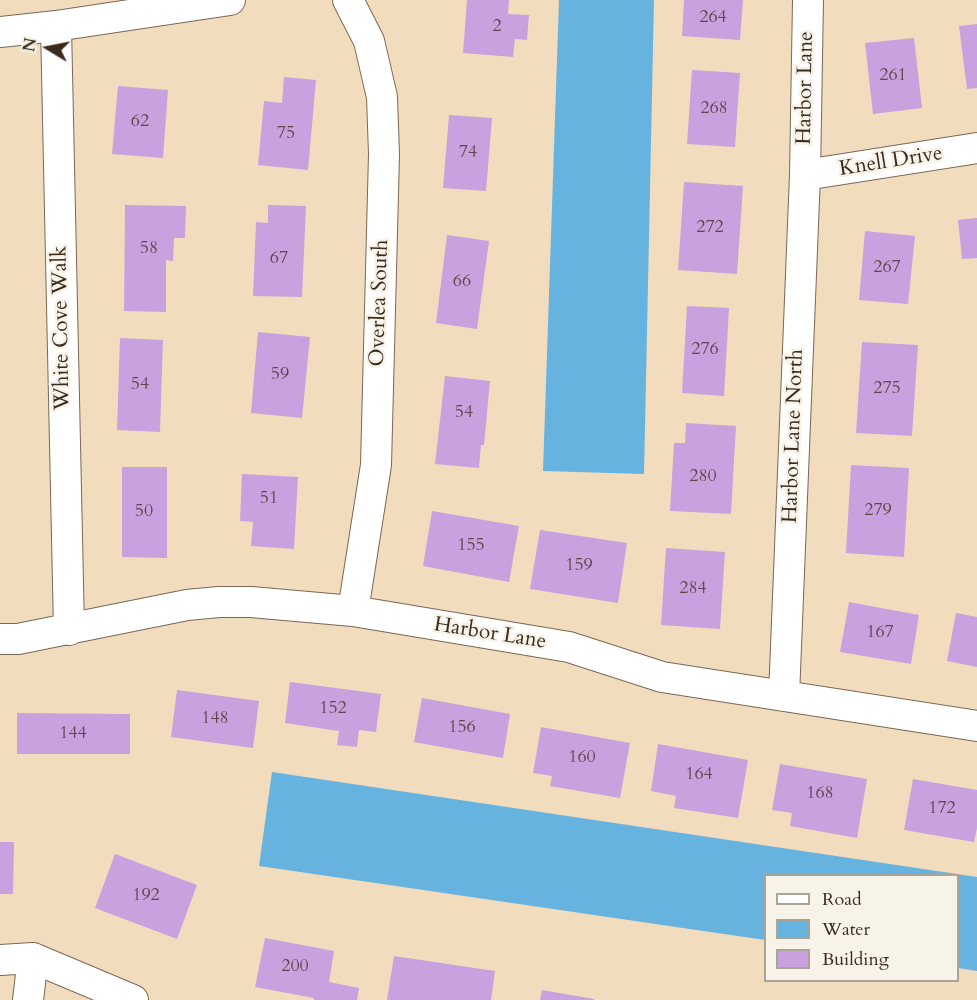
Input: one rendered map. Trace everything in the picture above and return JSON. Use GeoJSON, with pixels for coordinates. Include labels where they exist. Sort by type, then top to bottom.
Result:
{"type":"FeatureCollection","features":[{"type":"Feature","properties":{"kind":"street"},"geometry":{"type":"LineString","coordinates":[[0,32],[230,0]]}},
{"type":"Feature","properties":{"kind":"street","name":"Overlea South"},"geometry":{"type":"LineString","coordinates":[[348,0],[369,42],[382,97],[384,154],[376,465],[353,611]]}},
{"type":"Feature","properties":{"kind":"street","name":"Harbor Lane"},"geometry":{"type":"LineString","coordinates":[[804,175],[808,0]]}},
{"type":"Feature","properties":{"kind":"street","name":"White Cove Walk"},"geometry":{"type":"LineString","coordinates":[[56,26],[69,630]]}},
{"type":"Feature","properties":{"kind":"street","name":"Knell Drive"},"geometry":{"type":"LineString","coordinates":[[804,175],[977,148]]}},
{"type":"Feature","properties":{"kind":"street","name":"Harbor Lane North"},"geometry":{"type":"LineString","coordinates":[[784,696],[804,175]]}},
{"type":"Feature","properties":{"kind":"street","name":"Harbor Lane"},"geometry":{"type":"LineString","coordinates":[[0,639],[18,639],[187,605],[219,602],[251,602],[353,611],[569,647],[662,677],[977,726]]}},
{"type":"Feature","properties":{"kind":"street"},"geometry":{"type":"LineString","coordinates":[[0,960],[33,958],[133,1000]]}},
{"type":"Feature","properties":{"kind":"street"},"geometry":{"type":"LineString","coordinates":[[28,1000],[33,958]]}},
{"type":"Feature","properties":{"kind":"water"},"geometry":{"type":"Polygon","coordinates":[[[559,0],[654,0],[644,474],[543,471],[559,0]]]}},
{"type":"Feature","properties":{"kind":"water"},"geometry":{"type":"Polygon","coordinates":[[[272,772],[957,874],[764,874],[764,940],[259,866],[272,772]]]}},
{"type":"Feature","properties":{"kind":"water"},"geometry":{"type":"Polygon","coordinates":[[[959,874],[977,877],[977,971],[959,968],[959,874]]]}},
{"type":"Feature","properties":{"kind":"building"},"geometry":{"type":"Polygon","coordinates":[[[467,0],[509,0],[508,14],[529,15],[527,40],[515,39],[513,57],[463,53],[467,0]]]}},
{"type":"Feature","properties":{"kind":"building"},"geometry":{"type":"Polygon","coordinates":[[[684,0],[743,0],[740,40],[682,36],[684,0]]]}},
{"type":"Feature","properties":{"kind":"building"},"geometry":{"type":"Polygon","coordinates":[[[977,24],[977,88],[967,89],[959,26],[977,24]]]}},
{"type":"Feature","properties":{"kind":"building"},"geometry":{"type":"Polygon","coordinates":[[[914,38],[922,108],[873,114],[865,43],[914,38]]]}},
{"type":"Feature","properties":{"kind":"building"},"geometry":{"type":"Polygon","coordinates":[[[692,70],[740,73],[735,147],[687,144],[692,70]]]}},
{"type":"Feature","properties":{"kind":"building"},"geometry":{"type":"Polygon","coordinates":[[[284,77],[316,80],[308,170],[258,165],[264,101],[282,103],[284,77]]]}},
{"type":"Feature","properties":{"kind":"building"},"geometry":{"type":"Polygon","coordinates":[[[118,86],[168,90],[163,158],[112,154],[118,86]]]}},
{"type":"Feature","properties":{"kind":"building"},"geometry":{"type":"Polygon","coordinates":[[[449,115],[492,118],[486,191],[443,188],[449,115]]]}},
{"type":"Feature","properties":{"kind":"building"},"geometry":{"type":"Polygon","coordinates":[[[684,182],[743,186],[737,274],[678,270],[684,182]]]}},
{"type":"Feature","properties":{"kind":"building"},"geometry":{"type":"Polygon","coordinates":[[[125,205],[186,206],[185,238],[174,238],[173,261],[166,260],[166,312],[124,311],[125,205]]]}},
{"type":"Feature","properties":{"kind":"building"},"geometry":{"type":"Polygon","coordinates":[[[268,205],[306,206],[302,297],[253,296],[256,222],[268,223],[268,205]]]}},
{"type":"Feature","properties":{"kind":"building"},"geometry":{"type":"Polygon","coordinates":[[[977,218],[977,258],[962,259],[958,220],[977,218]]]}},
{"type":"Feature","properties":{"kind":"building"},"geometry":{"type":"Polygon","coordinates":[[[865,231],[915,236],[908,304],[859,300],[865,231]]]}},
{"type":"Feature","properties":{"kind":"building"},"geometry":{"type":"Polygon","coordinates":[[[447,235],[489,241],[477,329],[436,323],[447,235]]]}},
{"type":"Feature","properties":{"kind":"building"},"geometry":{"type":"Polygon","coordinates":[[[687,306],[729,308],[724,396],[682,393],[687,306]]]}},
{"type":"Feature","properties":{"kind":"building"},"geometry":{"type":"Polygon","coordinates":[[[258,332],[310,337],[302,418],[251,413],[258,332]]]}},
{"type":"Feature","properties":{"kind":"building"},"geometry":{"type":"Polygon","coordinates":[[[120,338],[163,340],[160,432],[117,430],[120,338]]]}},
{"type":"Feature","properties":{"kind":"building"},"geometry":{"type":"Polygon","coordinates":[[[862,342],[918,345],[912,436],[856,433],[862,342]]]}},
{"type":"Feature","properties":{"kind":"building"},"geometry":{"type":"Polygon","coordinates":[[[445,376],[490,381],[484,445],[481,445],[479,468],[435,464],[445,376]]]}},
{"type":"Feature","properties":{"kind":"building"},"geometry":{"type":"Polygon","coordinates":[[[686,423],[736,426],[731,514],[670,511],[674,443],[685,443],[686,423]]]}},
{"type":"Feature","properties":{"kind":"building"},"geometry":{"type":"Polygon","coordinates":[[[851,465],[909,468],[904,557],[846,553],[851,465]]]}},
{"type":"Feature","properties":{"kind":"building"},"geometry":{"type":"Polygon","coordinates":[[[122,467],[167,467],[167,558],[122,557],[122,467]]]}},
{"type":"Feature","properties":{"kind":"building"},"geometry":{"type":"Polygon","coordinates":[[[242,474],[298,477],[294,549],[251,546],[253,522],[240,521],[242,474]]]}},
{"type":"Feature","properties":{"kind":"building"},"geometry":{"type":"Polygon","coordinates":[[[432,511],[519,526],[509,582],[423,566],[432,511]]]}},
{"type":"Feature","properties":{"kind":"building"},"geometry":{"type":"Polygon","coordinates":[[[540,530],[627,543],[618,603],[530,589],[540,530]]]}},
{"type":"Feature","properties":{"kind":"building"},"geometry":{"type":"Polygon","coordinates":[[[666,548],[725,552],[720,629],[661,625],[666,548]]]}},
{"type":"Feature","properties":{"kind":"building"},"geometry":{"type":"Polygon","coordinates":[[[849,602],[919,615],[911,664],[840,652],[849,602]]]}},
{"type":"Feature","properties":{"kind":"building"},"geometry":{"type":"Polygon","coordinates":[[[956,613],[977,617],[977,667],[947,661],[956,613]]]}},
{"type":"Feature","properties":{"kind":"building"},"geometry":{"type":"Polygon","coordinates":[[[290,682],[381,694],[376,732],[359,730],[357,747],[337,745],[339,731],[285,723],[290,682]]]}},
{"type":"Feature","properties":{"kind":"building"},"geometry":{"type":"Polygon","coordinates":[[[177,690],[259,701],[253,748],[171,737],[177,690]]]}},
{"type":"Feature","properties":{"kind":"building"},"geometry":{"type":"Polygon","coordinates":[[[422,698],[510,714],[503,758],[414,742],[422,698]]]}},
{"type":"Feature","properties":{"kind":"building"},"geometry":{"type":"Polygon","coordinates":[[[17,713],[130,714],[130,754],[17,754],[17,713]]]}},
{"type":"Feature","properties":{"kind":"building"},"geometry":{"type":"Polygon","coordinates":[[[541,727],[630,743],[620,798],[550,786],[552,776],[533,773],[541,727]]]}},
{"type":"Feature","properties":{"kind":"building"},"geometry":{"type":"Polygon","coordinates":[[[658,744],[748,760],[738,818],[674,808],[676,796],[651,791],[658,744]]]}},
{"type":"Feature","properties":{"kind":"building"},"geometry":{"type":"Polygon","coordinates":[[[780,764],[867,779],[857,838],[790,826],[792,813],[772,810],[780,764]]]}},
{"type":"Feature","properties":{"kind":"building"},"geometry":{"type":"Polygon","coordinates":[[[913,779],[977,790],[977,828],[974,842],[904,830],[913,779]]]}},
{"type":"Feature","properties":{"kind":"building"},"geometry":{"type":"Polygon","coordinates":[[[0,842],[14,842],[13,894],[0,894],[0,842]]]}},
{"type":"Feature","properties":{"kind":"building"},"geometry":{"type":"Polygon","coordinates":[[[115,854],[197,885],[177,939],[95,908],[115,854]]]}},
{"type":"Feature","properties":{"kind":"building"},"geometry":{"type":"Polygon","coordinates":[[[265,938],[334,951],[329,982],[359,988],[357,1000],[314,1000],[314,998],[255,987],[265,938]]]}},
{"type":"Feature","properties":{"kind":"building"},"geometry":{"type":"Polygon","coordinates":[[[394,956],[495,971],[491,1000],[387,1000],[394,956]]]}},
{"type":"Feature","properties":{"kind":"building"},"geometry":{"type":"Polygon","coordinates":[[[542,990],[594,999],[594,1000],[540,1000],[542,990]]]}}]}
